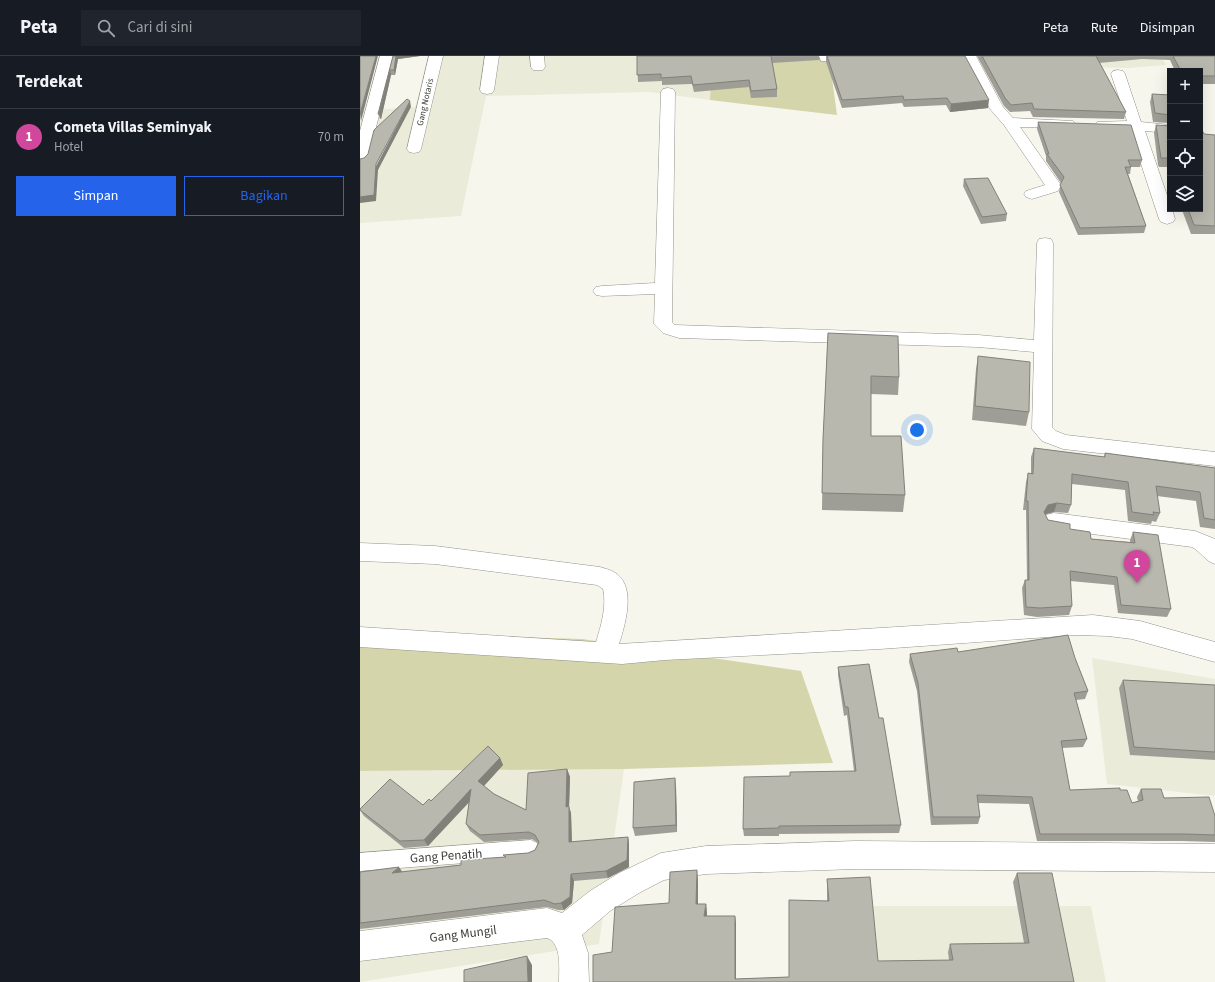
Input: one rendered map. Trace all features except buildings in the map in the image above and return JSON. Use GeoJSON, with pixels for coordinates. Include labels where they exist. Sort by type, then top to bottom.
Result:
{"type":"FeatureCollection","features":[{"type":"Feature","properties":{"kind":"street"},"geometry":{"type":"LineString","coordinates":[[360,159],[388,56]]}},
{"type":"Feature","properties":{"kind":"street","name":"Gang Notaris"},"geometry":{"type":"LineString","coordinates":[[414,149],[436,56]]}},
{"type":"Feature","properties":{"kind":"street"},"geometry":{"type":"LineString","coordinates":[[487,90],[492,56]]}},
{"type":"Feature","properties":{"kind":"street"},"geometry":{"type":"LineString","coordinates":[[969,56],[992,101],[1009,122],[1053,185],[1049,190],[1032,194]]}},
{"type":"Feature","properties":{"kind":"street"},"geometry":{"type":"LineString","coordinates":[[1118,74],[1167,219]]}},
{"type":"Feature","properties":{"kind":"street"},"geometry":{"type":"LineString","coordinates":[[668,92],[663,324],[669,329],[679,332],[978,341],[1044,348]]}},
{"type":"Feature","properties":{"kind":"street"},"geometry":{"type":"LineString","coordinates":[[1009,122],[1136,126],[1167,129]]}},
{"type":"Feature","properties":{"kind":"street"},"geometry":{"type":"LineString","coordinates":[[1045,243],[1042,429],[1049,436],[1063,442],[1215,459]]}},
{"type":"Feature","properties":{"kind":"street"},"geometry":{"type":"LineString","coordinates":[[602,291],[663,288]]}},
{"type":"Feature","properties":{"kind":"street"},"geometry":{"type":"LineString","coordinates":[[1054,521],[1188,537],[1206,544],[1215,555]]}},
{"type":"Feature","properties":{"kind":"street"},"geometry":{"type":"LineString","coordinates":[[360,552],[435,555],[600,576],[607,579],[614,586],[616,594],[612,631],[604,652]]}},
{"type":"Feature","properties":{"kind":"street"},"geometry":{"type":"LineString","coordinates":[[360,637],[622,654],[664,650],[880,639],[1077,625],[1110,626],[1139,631],[1195,648],[1215,652]]}},
{"type":"Feature","properties":{"kind":"street"},"geometry":{"type":"LineString","coordinates":[[574,982],[574,959],[570,945],[563,931],[600,901],[661,868],[706,860],[856,855],[1215,858]]}},
{"type":"Feature","properties":{"kind":"street","name":"Gang Mungil"},"geometry":{"type":"LineString","coordinates":[[360,946],[547,923],[558,926],[563,931]]}},
{"type":"Feature","properties":{"kind":"lane","name":"Gang Penatih"},"geometry":{"type":"LineString","coordinates":[[360,862],[531,849]]}},
{"type":"Feature","properties":{"kind":"shaded area"},"geometry":{"type":"Polygon","coordinates":[[[432,56],[712,56],[710,100],[650,92],[486,96],[461,216],[360,223],[360,111],[415,107],[432,56]]]}},
{"type":"Feature","properties":{"kind":"shaded area"},"geometry":{"type":"Polygon","coordinates":[[[1161,56],[1166,65],[1129,68],[1031,66],[1161,56]]]}},
{"type":"Feature","properties":{"kind":"shaded area"},"geometry":{"type":"Polygon","coordinates":[[[1092,658],[1215,679],[1215,796],[1107,784],[1092,658]]]}},
{"type":"Feature","properties":{"kind":"shaded area"},"geometry":{"type":"Polygon","coordinates":[[[624,769],[599,944],[360,982],[360,771],[624,769]]]}},
{"type":"Feature","properties":{"kind":"shaded area"},"geometry":{"type":"Polygon","coordinates":[[[790,906],[1091,906],[1106,982],[793,982],[790,906]]]}},
{"type":"Feature","properties":{"kind":"green space"},"geometry":{"type":"Polygon","coordinates":[[[712,56],[829,56],[837,115],[710,100],[712,56]]]}},
{"type":"Feature","properties":{"kind":"green space"},"geometry":{"type":"Polygon","coordinates":[[[360,632],[582,639],[801,671],[833,763],[624,769],[360,771],[360,632]]]}},
{"type":"Feature","properties":{"kind":"place","name":"Cometa Villas Seminyak"},"geometry":{"type":"Point","coordinates":[1137,583]}}]}
